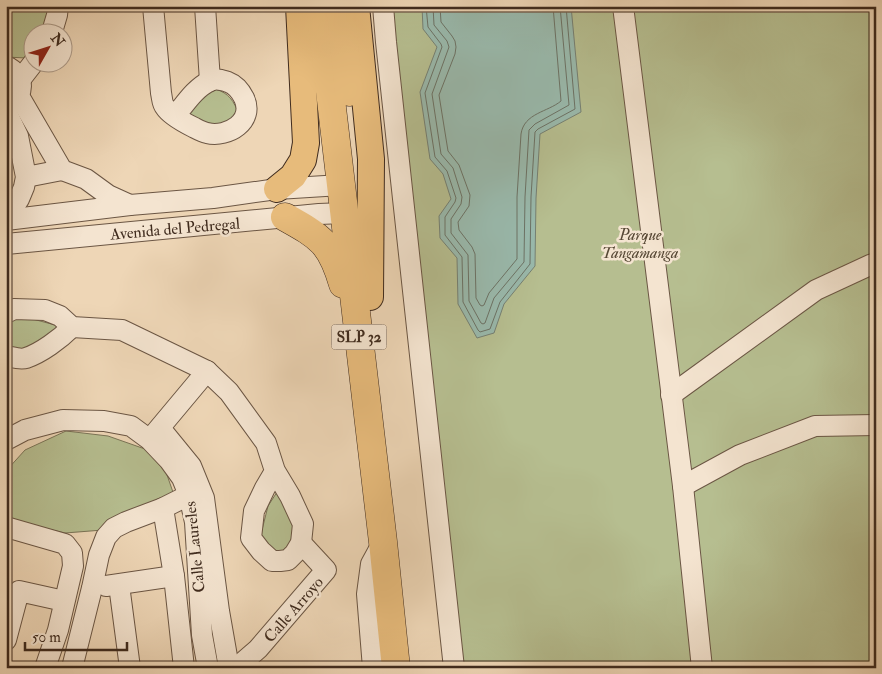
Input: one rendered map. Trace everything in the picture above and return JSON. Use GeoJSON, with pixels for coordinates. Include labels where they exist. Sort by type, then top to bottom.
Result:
{"type":"FeatureCollection","features":[{"type":"Feature","properties":{"kind":"highway","name":"SLP 32"},"geometry":{"type":"LineString","coordinates":[[320,6],[396,668]]}},
{"type":"Feature","properties":{"kind":"highway","name":"SLP 32"},"geometry":{"type":"LineString","coordinates":[[340,6],[370,297],[412,668]]}},
{"type":"Feature","properties":{"kind":"highway"},"geometry":{"type":"LineString","coordinates":[[284,217],[318,237],[334,257],[359,340]]}},
{"type":"Feature","properties":{"kind":"main road"},"geometry":{"type":"LineString","coordinates":[[277,189],[293,176],[303,160],[306,143],[299,6]]}},
{"type":"Feature","properties":{"kind":"main road"},"geometry":{"type":"LineString","coordinates":[[356,6],[371,159],[370,297]]}},
{"type":"Feature","properties":{"kind":"street"},"geometry":{"type":"LineString","coordinates":[[55,22],[58,6]]}},
{"type":"Feature","properties":{"kind":"street"},"geometry":{"type":"LineString","coordinates":[[153,6],[164,107],[175,116],[189,125],[207,133],[223,133],[235,128],[244,119],[247,111],[246,102],[240,90],[233,84],[218,79],[210,81],[200,88],[175,116]]}},
{"type":"Feature","properties":{"kind":"street"},"geometry":{"type":"LineString","coordinates":[[205,6],[210,81]]}},
{"type":"Feature","properties":{"kind":"street"},"geometry":{"type":"LineString","coordinates":[[383,6],[454,668]]}},
{"type":"Feature","properties":{"kind":"street"},"geometry":{"type":"LineString","coordinates":[[623,6],[683,486],[702,668]]}},
{"type":"Feature","properties":{"kind":"street"},"geometry":{"type":"LineString","coordinates":[[6,66],[13,69],[17,74],[15,94],[38,128],[62,170]]}},
{"type":"Feature","properties":{"kind":"street"},"geometry":{"type":"LineString","coordinates":[[15,94],[28,72]]}},
{"type":"Feature","properties":{"kind":"street"},"geometry":{"type":"LineString","coordinates":[[6,111],[18,136],[26,177],[19,199],[6,216]]}},
{"type":"Feature","properties":{"kind":"street"},"geometry":{"type":"LineString","coordinates":[[18,136],[38,128]]}},
{"type":"Feature","properties":{"kind":"street"},"geometry":{"type":"LineString","coordinates":[[26,177],[62,170],[86,179],[108,195],[130,205]]}},
{"type":"Feature","properties":{"kind":"street","name":"Avenida del Pedregal"},"geometry":{"type":"LineString","coordinates":[[6,220],[130,205],[212,198],[277,189],[341,184]]}},
{"type":"Feature","properties":{"kind":"street"},"geometry":{"type":"LineString","coordinates":[[212,198],[215,224]]}},
{"type":"Feature","properties":{"kind":"street","name":"Avenida del Pedregal"},"geometry":{"type":"LineString","coordinates":[[6,244],[344,213]]}},
{"type":"Feature","properties":{"kind":"street"},"geometry":{"type":"LineString","coordinates":[[672,395],[816,290],[876,263]]}},
{"type":"Feature","properties":{"kind":"street"},"geometry":{"type":"LineString","coordinates":[[6,313],[14,309],[45,310],[60,316],[72,327],[122,330],[207,371],[229,392],[266,443],[275,471],[290,496],[303,524],[301,543],[295,553],[288,560],[280,561],[272,561],[261,552],[251,538],[254,511],[275,471]]}},
{"type":"Feature","properties":{"kind":"street"},"geometry":{"type":"LineString","coordinates":[[6,357],[24,359],[60,339],[72,327]]}},
{"type":"Feature","properties":{"kind":"street"},"geometry":{"type":"LineString","coordinates":[[155,434],[207,371]]}},
{"type":"Feature","properties":{"kind":"street","name":"Calle Laureles"},"geometry":{"type":"LineString","coordinates":[[6,440],[25,430],[63,420],[104,421],[130,426],[155,434],[169,460],[197,497],[195,522],[202,635],[208,668]]}},
{"type":"Feature","properties":{"kind":"street"},"geometry":{"type":"LineString","coordinates":[[683,486],[740,455],[815,426],[876,425]]}},
{"type":"Feature","properties":{"kind":"street"},"geometry":{"type":"LineString","coordinates":[[72,668],[99,555],[106,537],[114,528],[126,522],[197,497],[229,668]]}},
{"type":"Feature","properties":{"kind":"street"},"geometry":{"type":"LineString","coordinates":[[163,508],[174,576],[184,668]]}},
{"type":"Feature","properties":{"kind":"street"},"geometry":{"type":"LineString","coordinates":[[6,527],[65,544],[72,553],[73,566],[58,630],[45,668]]}},
{"type":"Feature","properties":{"kind":"street"},"geometry":{"type":"LineString","coordinates":[[373,668],[367,594],[371,564],[383,542]]}},
{"type":"Feature","properties":{"kind":"street","name":"Calle Arroyo"},"geometry":{"type":"LineString","coordinates":[[236,668],[258,649],[326,570],[301,543]]}},
{"type":"Feature","properties":{"kind":"street"},"geometry":{"type":"LineString","coordinates":[[92,588],[174,576]]}},
{"type":"Feature","properties":{"kind":"street"},"geometry":{"type":"LineString","coordinates":[[119,585],[130,668]]}},
{"type":"Feature","properties":{"kind":"street"},"geometry":{"type":"LineString","coordinates":[[6,640],[19,590],[64,601]]}},
{"type":"Feature","properties":{"kind":"street"},"geometry":{"type":"LineString","coordinates":[[184,668],[202,635],[219,611]]}},
{"type":"Feature","properties":{"kind":"green space"},"geometry":{"type":"Polygon","coordinates":[[[6,6],[49,6],[45,22],[22,22],[22,58],[6,57],[6,6]]]}},
{"type":"Feature","properties":{"kind":"green space","name":"Parque Tangamanga"},"geometry":{"type":"Polygon","coordinates":[[[376,6],[876,6],[876,668],[448,668],[376,6]]]}},
{"type":"Feature","properties":{"kind":"green space"},"geometry":{"type":"Polygon","coordinates":[[[211,88],[227,95],[235,105],[237,110],[229,123],[221,126],[184,117],[211,88]]]}},
{"type":"Feature","properties":{"kind":"green space"},"geometry":{"type":"Polygon","coordinates":[[[6,317],[25,317],[59,326],[52,335],[28,350],[13,348],[6,344],[6,317]]]}},
{"type":"Feature","properties":{"kind":"green space"},"geometry":{"type":"Polygon","coordinates":[[[66,431],[108,436],[145,449],[166,472],[175,498],[103,530],[65,533],[6,519],[6,471],[25,450],[66,431]]]}},
{"type":"Feature","properties":{"kind":"green space"},"geometry":{"type":"Polygon","coordinates":[[[279,489],[294,525],[294,537],[284,552],[271,550],[260,538],[268,506],[279,489]]]}},
{"type":"Feature","properties":{"kind":"water"},"geometry":{"type":"Polygon","coordinates":[[[422,6],[571,6],[581,112],[540,134],[536,198],[535,266],[504,304],[494,333],[477,338],[458,304],[457,258],[440,238],[439,216],[451,199],[443,174],[430,159],[420,92],[437,47],[423,29],[422,6]]]}}]}
